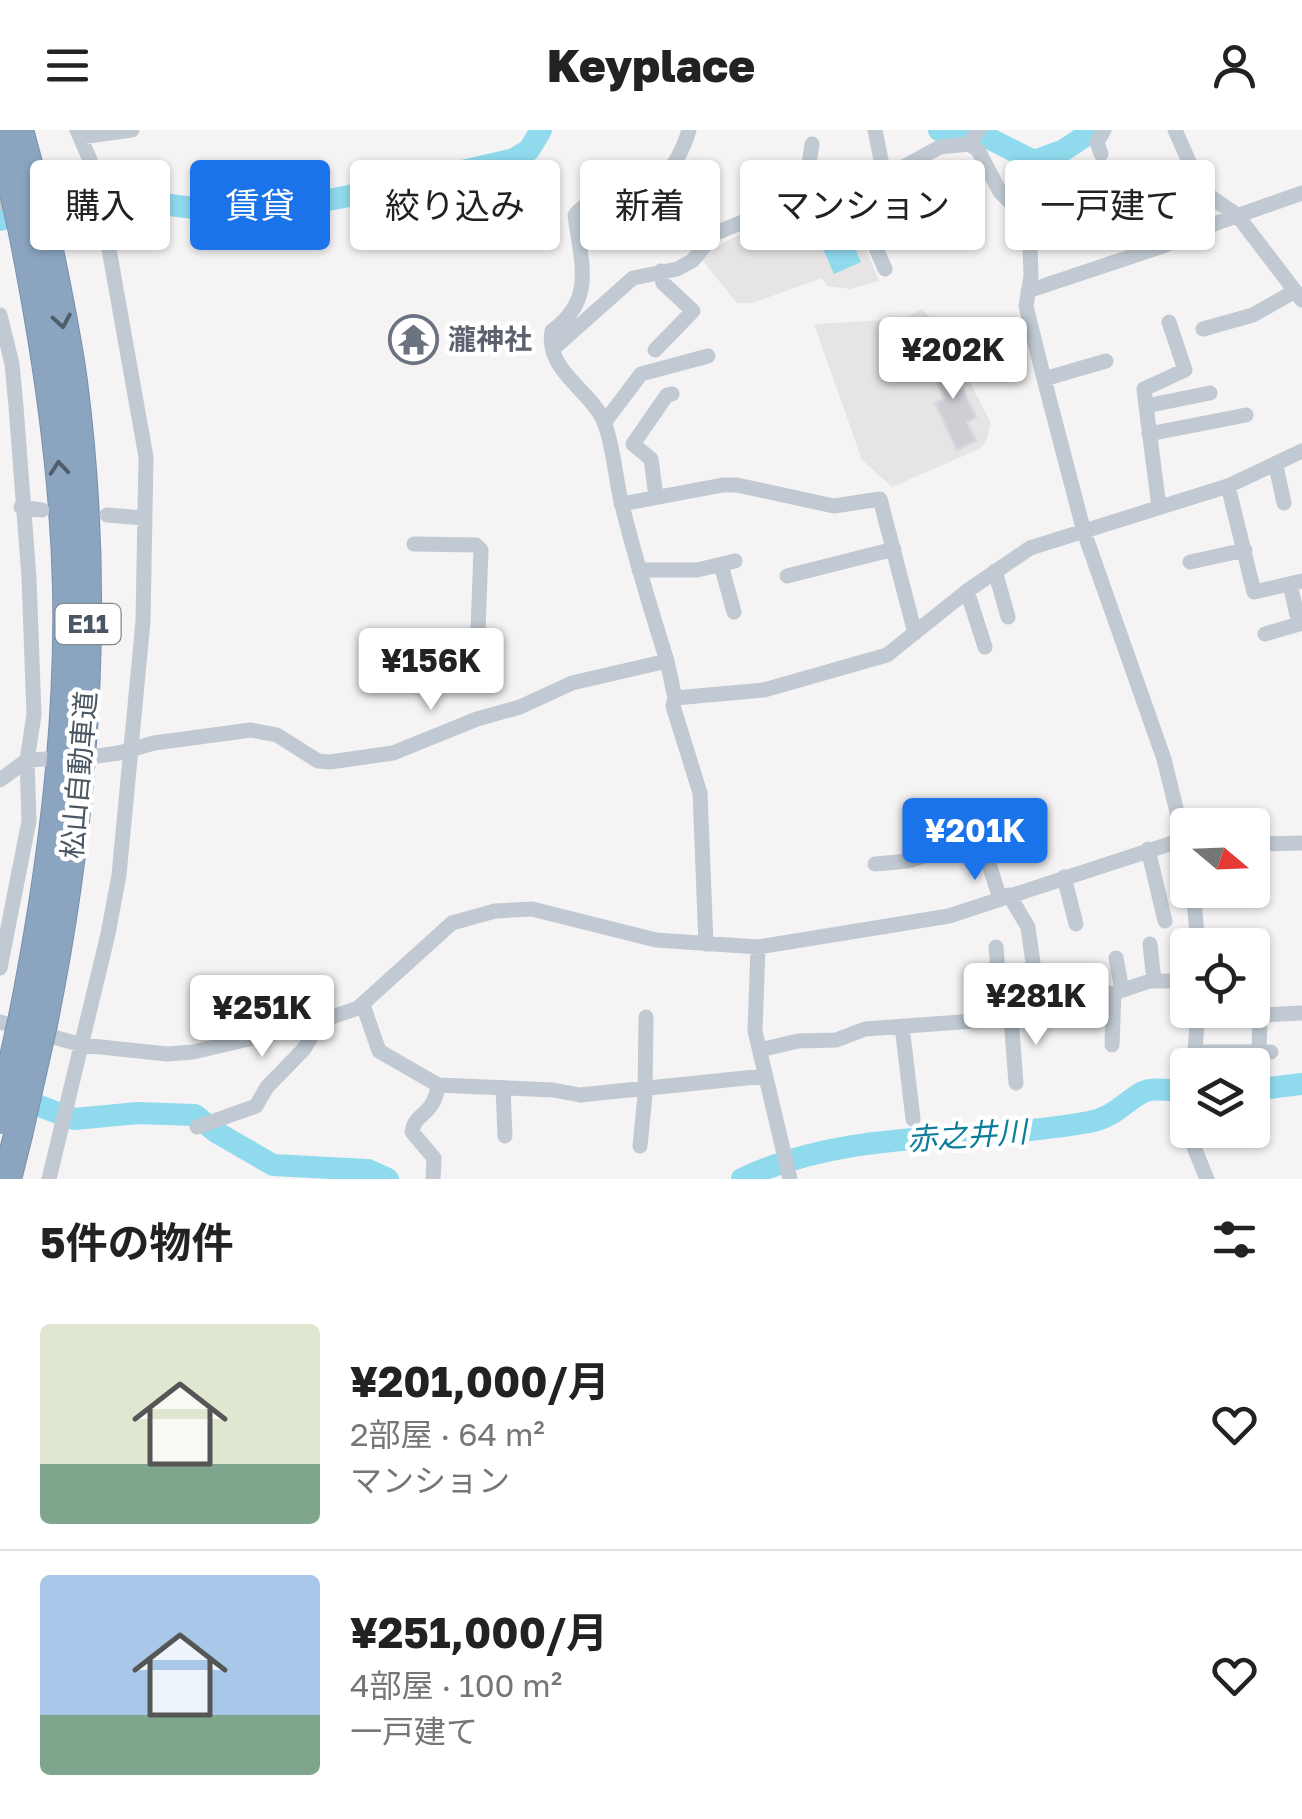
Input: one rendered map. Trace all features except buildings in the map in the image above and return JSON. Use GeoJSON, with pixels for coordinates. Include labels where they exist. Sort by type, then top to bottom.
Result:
{"type":"FeatureCollection","features":[{"type":"Feature","properties":{"kind":"highway","name":"松山自動車道"},"geometry":{"type":"LineString","coordinates":[[16,194],[19,130]]}},
{"type":"Feature","properties":{"kind":"highway","name":"松山自動車道"},"geometry":{"type":"LineString","coordinates":[[0,140],[16,194],[34,228],[73,381],[88,617],[76,830],[61,935],[22,1021],[7,1179]]}},
{"type":"Feature","properties":{"kind":"street"},"geometry":{"type":"LineString","coordinates":[[87,160],[78,134],[132,130]]}},
{"type":"Feature","properties":{"kind":"street"},"geometry":{"type":"LineString","coordinates":[[690,130],[669,173],[658,181],[584,204],[575,216],[583,283],[580,300],[568,319],[552,331],[556,360],[604,423],[621,504],[667,662],[675,698],[673,706],[700,792],[706,944]]}},
{"type":"Feature","properties":{"kind":"street"},"geometry":{"type":"LineString","coordinates":[[875,130],[881,160]]}},
{"type":"Feature","properties":{"kind":"street"},"geometry":{"type":"LineString","coordinates":[[1101,154],[1097,142],[1104,130]]}},
{"type":"Feature","properties":{"kind":"street"},"geometry":{"type":"LineString","coordinates":[[1175,130],[1202,191],[1236,215],[1294,289]]}},
{"type":"Feature","properties":{"kind":"street"},"geometry":{"type":"LineString","coordinates":[[914,160],[940,147],[974,138],[1000,192],[1029,222],[1031,276],[1026,306],[1044,379],[1084,532],[1178,808]]}},
{"type":"Feature","properties":{"kind":"street"},"geometry":{"type":"LineString","coordinates":[[809,160],[812,144]]}},
{"type":"Feature","properties":{"kind":"street"},"geometry":{"type":"LineString","coordinates":[[1215,223],[1302,193]]}},
{"type":"Feature","properties":{"kind":"street"},"geometry":{"type":"LineString","coordinates":[[553,349],[580,322],[600,309],[619,287],[633,278],[677,270],[692,261],[716,233],[740,223]]}},
{"type":"Feature","properties":{"kind":"street"},"geometry":{"type":"LineString","coordinates":[[49,1179],[119,875],[143,621],[146,457],[109,250]]}},
{"type":"Feature","properties":{"kind":"street"},"geometry":{"type":"LineString","coordinates":[[877,250],[885,269]]}},
{"type":"Feature","properties":{"kind":"street"},"geometry":{"type":"LineString","coordinates":[[1028,291],[1146,250]]}},
{"type":"Feature","properties":{"kind":"street"},"geometry":{"type":"LineString","coordinates":[[655,350],[693,311],[663,282],[661,271]]}},
{"type":"Feature","properties":{"kind":"street"},"geometry":{"type":"LineString","coordinates":[[1203,328],[1253,314],[1294,289],[1302,272]]}},
{"type":"Feature","properties":{"kind":"street"},"geometry":{"type":"LineString","coordinates":[[0,315],[15,392],[29,578],[34,716],[27,760],[28,821],[0,968]]}},
{"type":"Feature","properties":{"kind":"street"},"geometry":{"type":"LineString","coordinates":[[1159,507],[1144,389],[1185,370],[1169,322]]}},
{"type":"Feature","properties":{"kind":"street"},"geometry":{"type":"LineString","coordinates":[[604,423],[641,374],[708,356]]}},
{"type":"Feature","properties":{"kind":"street"},"geometry":{"type":"LineString","coordinates":[[1044,379],[1106,362]]}},
{"type":"Feature","properties":{"kind":"street"},"geometry":{"type":"LineString","coordinates":[[656,497],[651,459],[632,444],[667,394],[672,394]]}},
{"type":"Feature","properties":{"kind":"street"},"geometry":{"type":"LineString","coordinates":[[1146,406],[1210,394]]}},
{"type":"Feature","properties":{"kind":"street"},"geometry":{"type":"LineString","coordinates":[[1148,434],[1246,415]]}},
{"type":"Feature","properties":{"kind":"street"},"geometry":{"type":"LineString","coordinates":[[675,698],[764,690],[887,655],[994,571],[1030,548],[1228,486],[1302,452]]}},
{"type":"Feature","properties":{"kind":"street"},"geometry":{"type":"LineString","coordinates":[[1276,466],[1284,503]]}},
{"type":"Feature","properties":{"kind":"street"},"geometry":{"type":"LineString","coordinates":[[621,504],[738,485],[834,506],[880,499],[916,633]]}},
{"type":"Feature","properties":{"kind":"street"},"geometry":{"type":"LineString","coordinates":[[1228,486],[1254,592],[1296,582],[1299,624],[1265,634]]}},
{"type":"Feature","properties":{"kind":"street"},"geometry":{"type":"LineString","coordinates":[[21,506],[42,510]]}},
{"type":"Feature","properties":{"kind":"street"},"geometry":{"type":"LineString","coordinates":[[107,515],[144,518]]}},
{"type":"Feature","properties":{"kind":"street"},"geometry":{"type":"LineString","coordinates":[[414,544],[476,545],[481,550],[477,657]]}},
{"type":"Feature","properties":{"kind":"street"},"geometry":{"type":"LineString","coordinates":[[787,576],[894,549]]}},
{"type":"Feature","properties":{"kind":"street"},"geometry":{"type":"LineString","coordinates":[[1190,562],[1245,550]]}},
{"type":"Feature","properties":{"kind":"street"},"geometry":{"type":"LineString","coordinates":[[640,570],[696,570],[728,563],[734,612]]}},
{"type":"Feature","properties":{"kind":"street"},"geometry":{"type":"LineString","coordinates":[[994,571],[1008,618]]}},
{"type":"Feature","properties":{"kind":"street"},"geometry":{"type":"LineString","coordinates":[[967,592],[984,647]]}},
{"type":"Feature","properties":{"kind":"street"},"geometry":{"type":"LineString","coordinates":[[97,756],[251,730],[277,736],[318,761],[392,753],[520,707],[572,683],[667,662]]}},
{"type":"Feature","properties":{"kind":"street"},"geometry":{"type":"LineString","coordinates":[[0,780],[27,760],[46,759]]}},
{"type":"Feature","properties":{"kind":"street"},"geometry":{"type":"LineString","coordinates":[[973,814],[1005,897],[1028,927],[1038,1000]]}},
{"type":"Feature","properties":{"kind":"street"},"geometry":{"type":"LineString","coordinates":[[875,864],[909,860],[980,836]]}},
{"type":"Feature","properties":{"kind":"street"},"geometry":{"type":"LineString","coordinates":[[22,1021],[82,1045],[167,1054],[192,1052],[320,1022],[363,1005],[452,923],[495,911],[532,909],[656,940],[758,947],[949,916],[1170,843]]}},
{"type":"Feature","properties":{"kind":"street"},"geometry":{"type":"LineString","coordinates":[[1270,844],[1302,843]]}},
{"type":"Feature","properties":{"kind":"street"},"geometry":{"type":"LineString","coordinates":[[1148,850],[1164,922]]}},
{"type":"Feature","properties":{"kind":"street"},"geometry":{"type":"LineString","coordinates":[[1064,877],[1076,924]]}},
{"type":"Feature","properties":{"kind":"street"},"geometry":{"type":"LineString","coordinates":[[1150,944],[1154,981]]}},
{"type":"Feature","properties":{"kind":"street"},"geometry":{"type":"LineString","coordinates":[[758,947],[753,1016],[789,1174]]}},
{"type":"Feature","properties":{"kind":"street"},"geometry":{"type":"LineString","coordinates":[[996,948],[1016,1083]]}},
{"type":"Feature","properties":{"kind":"street"},"geometry":{"type":"LineString","coordinates":[[1112,1045],[1118,992],[1116,958]]}},
{"type":"Feature","properties":{"kind":"street"},"geometry":{"type":"LineString","coordinates":[[760,1050],[798,1041],[836,1040],[865,1029],[1015,1018],[1024,1005],[1038,1000],[1118,992],[1154,981],[1170,981]]}},
{"type":"Feature","properties":{"kind":"street"},"geometry":{"type":"LineString","coordinates":[[363,1005],[378,1051],[438,1085],[553,1090],[580,1095],[764,1076]]}},
{"type":"Feature","properties":{"kind":"street"},"geometry":{"type":"LineString","coordinates":[[1264,1048],[1260,1015],[1302,1013]]}},
{"type":"Feature","properties":{"kind":"street"},"geometry":{"type":"LineString","coordinates":[[640,1146],[646,1017]]}},
{"type":"Feature","properties":{"kind":"street"},"geometry":{"type":"LineString","coordinates":[[197,1127],[256,1106],[267,1087],[304,1049],[320,1022]]}},
{"type":"Feature","properties":{"kind":"street"},"geometry":{"type":"LineString","coordinates":[[902,1026],[913,1119]]}},
{"type":"Feature","properties":{"kind":"street"},"geometry":{"type":"LineString","coordinates":[[434,1179],[434,1158],[412,1132],[413,1124],[436,1100],[438,1085]]}},
{"type":"Feature","properties":{"kind":"street"},"geometry":{"type":"LineString","coordinates":[[504,1088],[505,1136]]}},
{"type":"Feature","properties":{"kind":"street"},"geometry":{"type":"LineString","coordinates":[[1193,1148],[1206,1179]]}},
{"type":"Feature","properties":{"kind":"shaded area"},"geometry":{"type":"Polygon","coordinates":[[[740,235],[740,250],[866,250],[879,281],[850,289],[827,286],[822,278],[752,303],[737,303],[702,260],[720,250],[726,241],[740,235]]]}},
{"type":"Feature","properties":{"kind":"shaded area"},"geometry":{"type":"Polygon","coordinates":[[[922,309],[944,332],[991,423],[986,442],[979,449],[892,487],[862,460],[814,324],[903,319],[922,309]]]}},
{"type":"Feature","properties":{"kind":"water"},"geometry":{"type":"Polygon","coordinates":[[[823,250],[856,250],[861,262],[834,274],[823,250]]]}},
{"type":"Feature","properties":{"kind":"waterway"},"geometry":{"type":"LineString","coordinates":[[0,220],[65,202],[154,203],[250,215],[514,159],[529,150],[541,130]]}},
{"type":"Feature","properties":{"kind":"waterway"},"geometry":{"type":"LineString","coordinates":[[939,130],[984,136],[1034,161],[1064,150],[1094,130]]}},
{"type":"Feature","properties":{"kind":"waterway","name":"赤之井川"},"geometry":{"type":"LineString","coordinates":[[1270,1088],[1302,1084]]}},
{"type":"Feature","properties":{"kind":"waterway","name":"赤之井川"},"geometry":{"type":"LineString","coordinates":[[742,1179],[783,1162],[825,1151],[1089,1122],[1149,1090],[1170,1090]]}},
{"type":"Feature","properties":{"kind":"waterway","name":"赤之井川"},"geometry":{"type":"LineString","coordinates":[[13,1096],[74,1119],[138,1113],[195,1115],[273,1165],[368,1170],[388,1179]]}},
{"type":"Feature","properties":{"kind":"place","name":"瀧神社"},"geometry":{"type":"Point","coordinates":[413,339]}}]}
